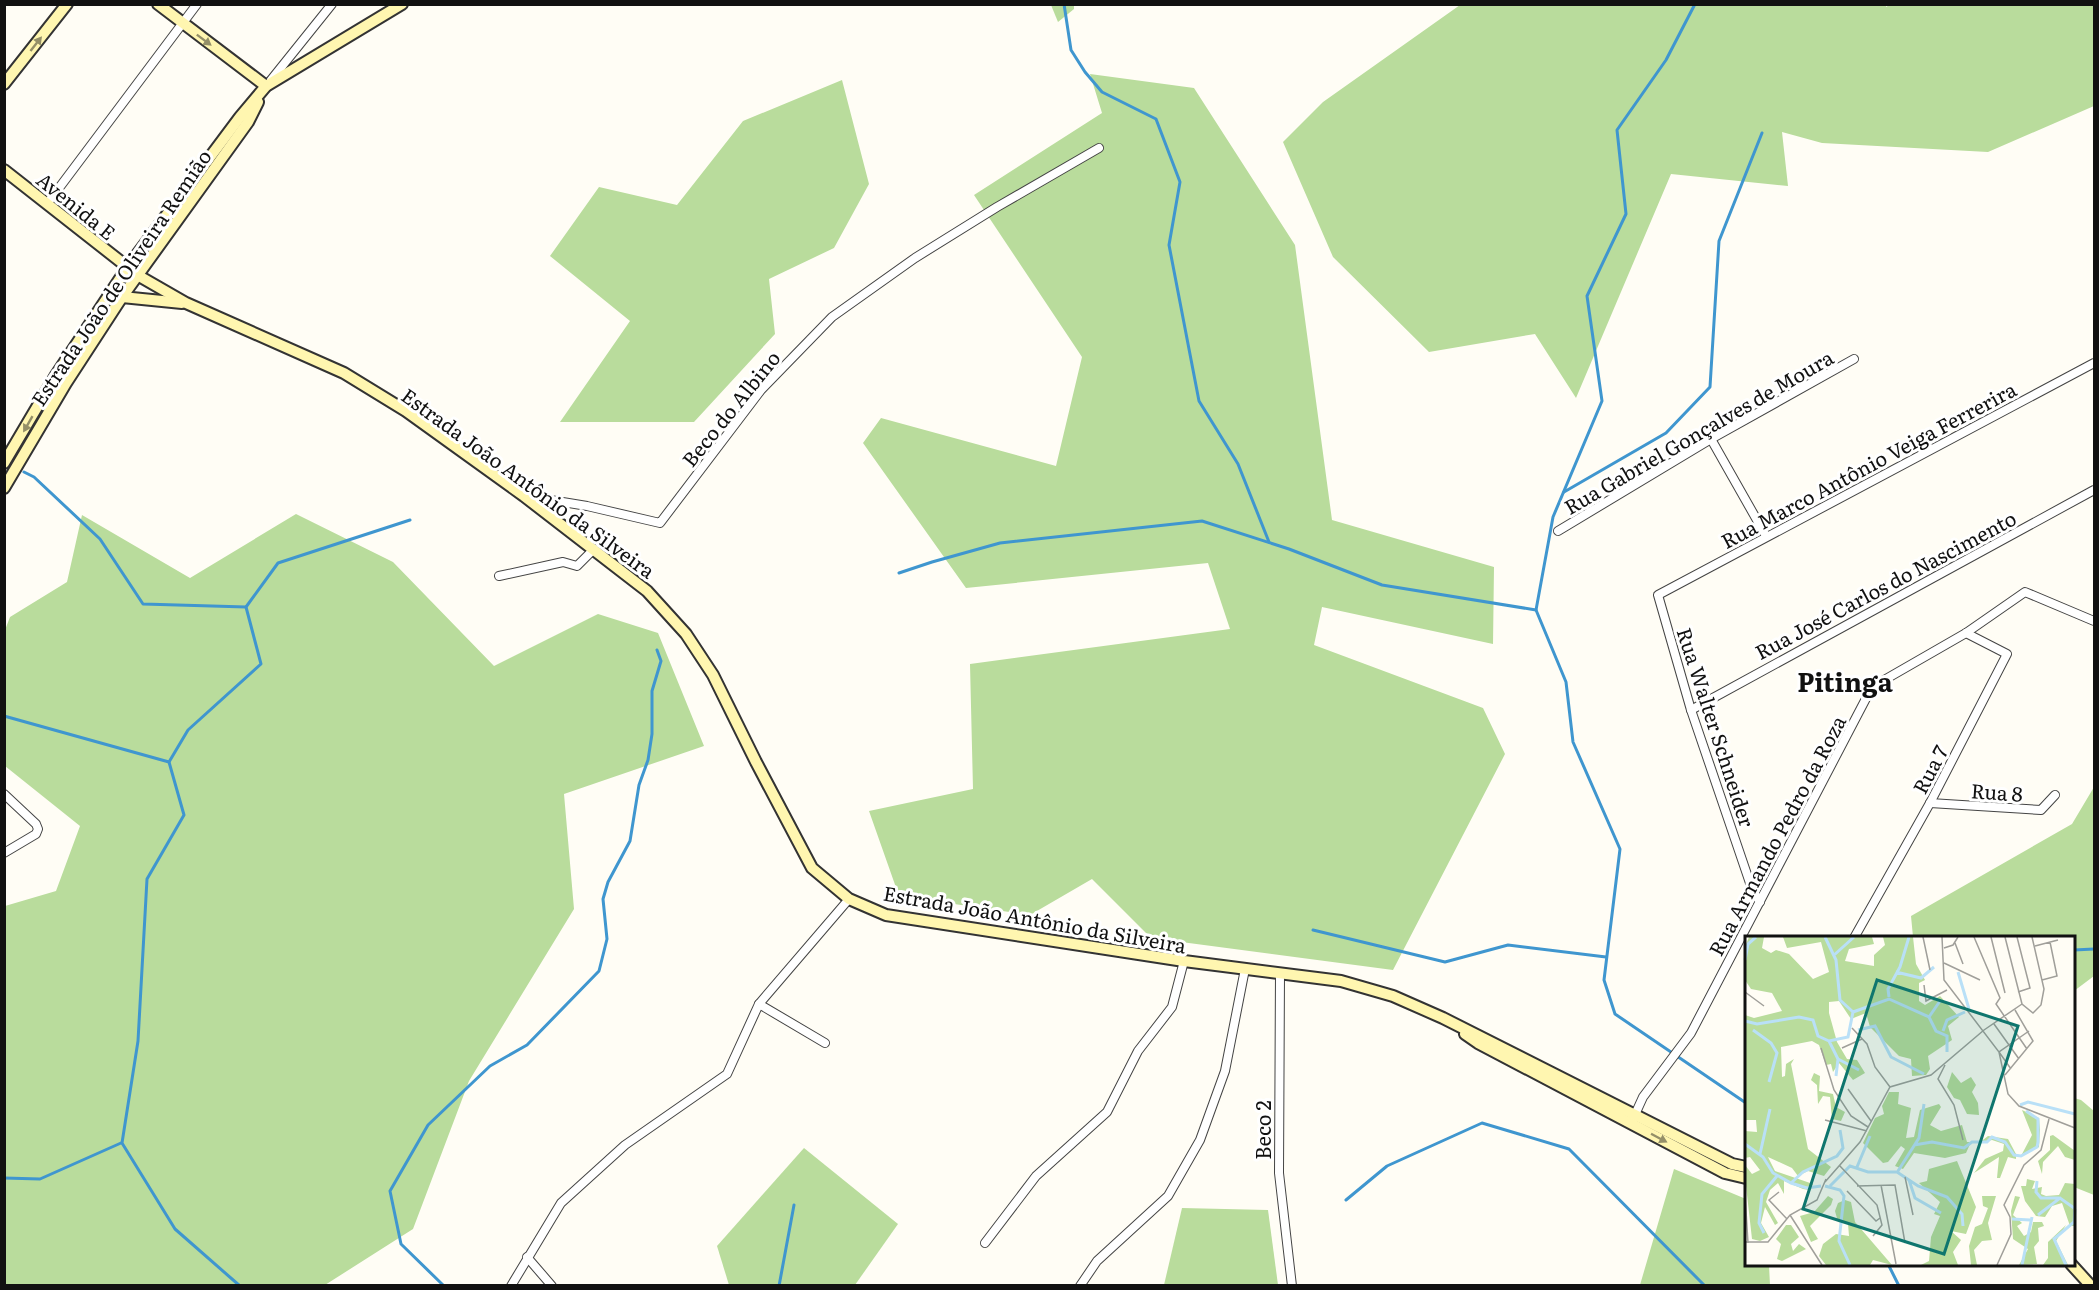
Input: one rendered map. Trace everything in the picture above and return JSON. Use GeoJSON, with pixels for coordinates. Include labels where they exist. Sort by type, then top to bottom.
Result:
{"type":"FeatureCollection","features":[{"type":"Feature","properties":{"kind":"main road"},"geometry":{"type":"LineString","coordinates":[[4,84],[67,4]]}},
{"type":"Feature","properties":{"kind":"main road"},"geometry":{"type":"LineString","coordinates":[[158,4],[266,86]]}},
{"type":"Feature","properties":{"kind":"main road","name":"Estrada João de Oliveira Remião"},"geometry":{"type":"LineString","coordinates":[[4,463],[56,375],[127,268],[240,117],[266,86],[402,4]]}},
{"type":"Feature","properties":{"kind":"main road","name":"Estrada João de Oliveira Remião"},"geometry":{"type":"LineString","coordinates":[[4,488],[66,383],[122,297],[248,122],[266,86]]}},
{"type":"Feature","properties":{"kind":"main road","name":"Avenida E"},"geometry":{"type":"LineString","coordinates":[[4,170],[127,268]]}},
{"type":"Feature","properties":{"kind":"main road"},"geometry":{"type":"LineString","coordinates":[[122,297],[118,288],[127,268]]}},
{"type":"Feature","properties":{"kind":"main road","name":"Estrada João Antônio da Silveira"},"geometry":{"type":"LineString","coordinates":[[127,268],[186,303],[344,373],[406,411],[524,496],[647,591],[686,634],[713,675],[812,868],[849,898],[886,915],[1184,961],[1341,981],[1393,996],[1443,1018],[1633,1118],[1732,1164],[1745,1167]]}},
{"type":"Feature","properties":{"kind":"main road","name":"Estrada João Antônio da Silveira"},"geometry":{"type":"LineString","coordinates":[[122,297],[186,303]]}},
{"type":"Feature","properties":{"kind":"main road","name":"Estrada João Antônio da Silveira"},"geometry":{"type":"LineString","coordinates":[[1633,1118],[1725,1173],[1745,1178]]}},
{"type":"Feature","properties":{"kind":"main road"},"geometry":{"type":"LineString","coordinates":[[2074,1266],[2091,1286]]}},
{"type":"Feature","properties":{"kind":"street"},"geometry":{"type":"LineString","coordinates":[[47,204],[197,4]]}},
{"type":"Feature","properties":{"kind":"street"},"geometry":{"type":"LineString","coordinates":[[266,86],[332,4]]}},
{"type":"Feature","properties":{"kind":"street","name":"Beco do Albino"},"geometry":{"type":"LineString","coordinates":[[524,496],[587,506],[660,523],[761,390],[832,317],[915,258],[1099,148]]}},
{"type":"Feature","properties":{"kind":"street","name":"Rua Gabriel Gonçalves de Moura"},"geometry":{"type":"LineString","coordinates":[[1558,531],[1711,439],[1854,359]]}},
{"type":"Feature","properties":{"kind":"street","name":"Rua Marco Antônio Veiga Ferrerira"},"geometry":{"type":"LineString","coordinates":[[1658,595],[2094,363]]}},
{"type":"Feature","properties":{"kind":"street"},"geometry":{"type":"LineString","coordinates":[[1711,439],[1766,536]]}},
{"type":"Feature","properties":{"kind":"street","name":"Rua José Carlos do Nascimento"},"geometry":{"type":"LineString","coordinates":[[1691,710],[2094,490]]}},
{"type":"Feature","properties":{"kind":"street"},"geometry":{"type":"LineString","coordinates":[[499,576],[563,562],[577,566],[594,549]]}},
{"type":"Feature","properties":{"kind":"street","name":"Rua Armando Pedro da Roza"},"geometry":{"type":"LineString","coordinates":[[1633,1118],[1643,1097],[1691,1033],[1872,687],[1966,633],[2025,592],[2094,621]]}},
{"type":"Feature","properties":{"kind":"street","name":"Rua Walter Schneider"},"geometry":{"type":"LineString","coordinates":[[1658,595],[1691,710],[1752,889],[1760,902]]}},
{"type":"Feature","properties":{"kind":"street","name":"Rua 7"},"geometry":{"type":"LineString","coordinates":[[1855,936],[1930,803],[2007,654],[1966,633]]}},
{"type":"Feature","properties":{"kind":"street"},"geometry":{"type":"LineString","coordinates":[[4,795],[36,824],[38,829],[36,834],[4,853]]}},
{"type":"Feature","properties":{"kind":"street","name":"Rua 8"},"geometry":{"type":"LineString","coordinates":[[1930,803],[2041,810],[2055,795]]}},
{"type":"Feature","properties":{"kind":"street"},"geometry":{"type":"LineString","coordinates":[[511,1286],[561,1203],[577,1187],[625,1145],[727,1074],[759,1004],[849,898]]}},
{"type":"Feature","properties":{"kind":"street"},"geometry":{"type":"LineString","coordinates":[[985,1243],[1036,1176],[1107,1112],[1138,1051],[1172,1007],[1184,961]]}},
{"type":"Feature","properties":{"kind":"street"},"geometry":{"type":"LineString","coordinates":[[1080,1286],[1097,1261],[1168,1196],[1200,1140],[1225,1071],[1245,969]]}},
{"type":"Feature","properties":{"kind":"street","name":"Beco 2"},"geometry":{"type":"LineString","coordinates":[[1280,973],[1279,1173],[1292,1286]]}},
{"type":"Feature","properties":{"kind":"street"},"geometry":{"type":"LineString","coordinates":[[759,1004],[825,1042]]}},
{"type":"Feature","properties":{"kind":"street"},"geometry":{"type":"LineString","coordinates":[[527,1257],[552,1286]]}},
{"type":"Feature","properties":{"kind":"green space"},"geometry":{"type":"Polygon","coordinates":[[[1883,4],[1887,7],[1888,4],[2094,5],[2094,106],[1988,152],[1822,143],[1782,132],[1788,186],[1671,174],[1576,398],[1535,334],[1429,352],[1333,257],[1283,142],[1323,102],[1460,5],[1883,4]]]}},
{"type":"Feature","properties":{"kind":"green space"},"geometry":{"type":"Polygon","coordinates":[[[1051,5],[1074,5],[1074,9],[1058,22],[1051,5]]]}},
{"type":"Feature","properties":{"kind":"green space"},"geometry":{"type":"Polygon","coordinates":[[[1090,74],[1194,88],[1295,245],[1332,520],[1494,567],[1493,644],[1322,607],[1314,645],[1483,708],[1505,754],[1393,970],[1151,938],[1092,879],[1030,915],[899,896],[869,811],[973,789],[970,664],[1230,629],[1208,563],[966,588],[863,443],[881,418],[1056,466],[1082,357],[974,195],[1102,113],[1090,74]]]}},
{"type":"Feature","properties":{"kind":"green space"},"geometry":{"type":"Polygon","coordinates":[[[842,80],[869,184],[834,248],[769,279],[775,334],[694,422],[560,422],[630,321],[550,256],[599,187],[677,205],[743,121],[842,80]]]}},
{"type":"Feature","properties":{"kind":"green space"},"geometry":{"type":"Polygon","coordinates":[[[296,514],[393,562],[494,666],[598,614],[658,633],[704,746],[564,794],[574,909],[469,1081],[413,1229],[325,1285],[5,1285],[5,906],[56,891],[80,826],[5,766],[5,630],[10,617],[67,582],[82,515],[190,578],[296,514]]]}},
{"type":"Feature","properties":{"kind":"green space"},"geometry":{"type":"Polygon","coordinates":[[[2094,787],[2094,976],[2075,990],[2075,936],[1913,936],[1911,916],[2072,824],[2094,787]]]}},
{"type":"Feature","properties":{"kind":"green space"},"geometry":{"type":"Polygon","coordinates":[[[2075,1098],[2081,1100],[2094,1111],[2094,1195],[2075,1187],[2075,1098]]]}},
{"type":"Feature","properties":{"kind":"green space"},"geometry":{"type":"Polygon","coordinates":[[[804,1148],[898,1224],[855,1285],[729,1285],[717,1246],[804,1148]]]}},
{"type":"Feature","properties":{"kind":"green space"},"geometry":{"type":"Polygon","coordinates":[[[1674,1169],[1745,1199],[1745,1266],[1769,1266],[1770,1285],[1640,1285],[1674,1169]]]}},
{"type":"Feature","properties":{"kind":"green space"},"geometry":{"type":"Polygon","coordinates":[[[1182,1208],[1268,1210],[1278,1285],[1164,1285],[1182,1208]]]}},
{"type":"Feature","properties":{"kind":"waterway"},"geometry":{"type":"LineString","coordinates":[[1064,4],[1071,50],[1085,72],[1102,92],[1156,119],[1180,182],[1169,245],[1199,401],[1238,464],[1269,542]]}},
{"type":"Feature","properties":{"kind":"waterway"},"geometry":{"type":"LineString","coordinates":[[1695,4],[1666,60],[1617,130],[1626,214],[1587,296],[1602,401],[1553,517],[1536,610],[1566,682],[1573,742],[1620,849],[1604,980],[1615,1014],[1745,1102]]}},
{"type":"Feature","properties":{"kind":"waterway"},"geometry":{"type":"LineString","coordinates":[[1564,492],[1666,433],[1710,387],[1719,241],[1762,133]]}},
{"type":"Feature","properties":{"kind":"waterway"},"geometry":{"type":"LineString","coordinates":[[24,472],[34,477],[100,539],[143,604],[246,607]]}},
{"type":"Feature","properties":{"kind":"waterway"},"geometry":{"type":"LineString","coordinates":[[240,1286],[175,1229],[122,1143],[138,1041],[147,879],[184,815],[169,762],[188,730],[261,664],[246,607],[278,563],[410,520]]}},
{"type":"Feature","properties":{"kind":"waterway"},"geometry":{"type":"LineString","coordinates":[[899,573],[1000,543],[1202,521],[1289,549],[1382,585],[1536,610]]}},
{"type":"Feature","properties":{"kind":"waterway"},"geometry":{"type":"LineString","coordinates":[[444,1286],[401,1244],[390,1191],[428,1125],[490,1066],[527,1045],[599,971],[607,939],[603,899],[608,882],[630,841],[639,785],[648,760],[652,734],[652,691],[661,661],[657,650]]}},
{"type":"Feature","properties":{"kind":"waterway"},"geometry":{"type":"LineString","coordinates":[[4,716],[169,762]]}},
{"type":"Feature","properties":{"kind":"waterway"},"geometry":{"type":"LineString","coordinates":[[1313,930],[1445,962],[1508,945],[1606,957]]}},
{"type":"Feature","properties":{"kind":"waterway"},"geometry":{"type":"LineString","coordinates":[[2075,950],[2094,949]]}},
{"type":"Feature","properties":{"kind":"waterway"},"geometry":{"type":"LineString","coordinates":[[1346,1200],[1387,1166],[1482,1123],[1569,1149],[1705,1286]]}},
{"type":"Feature","properties":{"kind":"waterway"},"geometry":{"type":"LineString","coordinates":[[4,1178],[40,1179],[121,1143]]}},
{"type":"Feature","properties":{"kind":"waterway"},"geometry":{"type":"LineString","coordinates":[[779,1286],[794,1205]]}},
{"type":"Feature","properties":{"kind":"waterway"},"geometry":{"type":"LineString","coordinates":[[1889,1266],[1899,1286]]}},
{"type":"Feature","properties":{"kind":"district","name":"Pitinga"},"geometry":{"type":"Point","coordinates":[1845,680]}}]}
